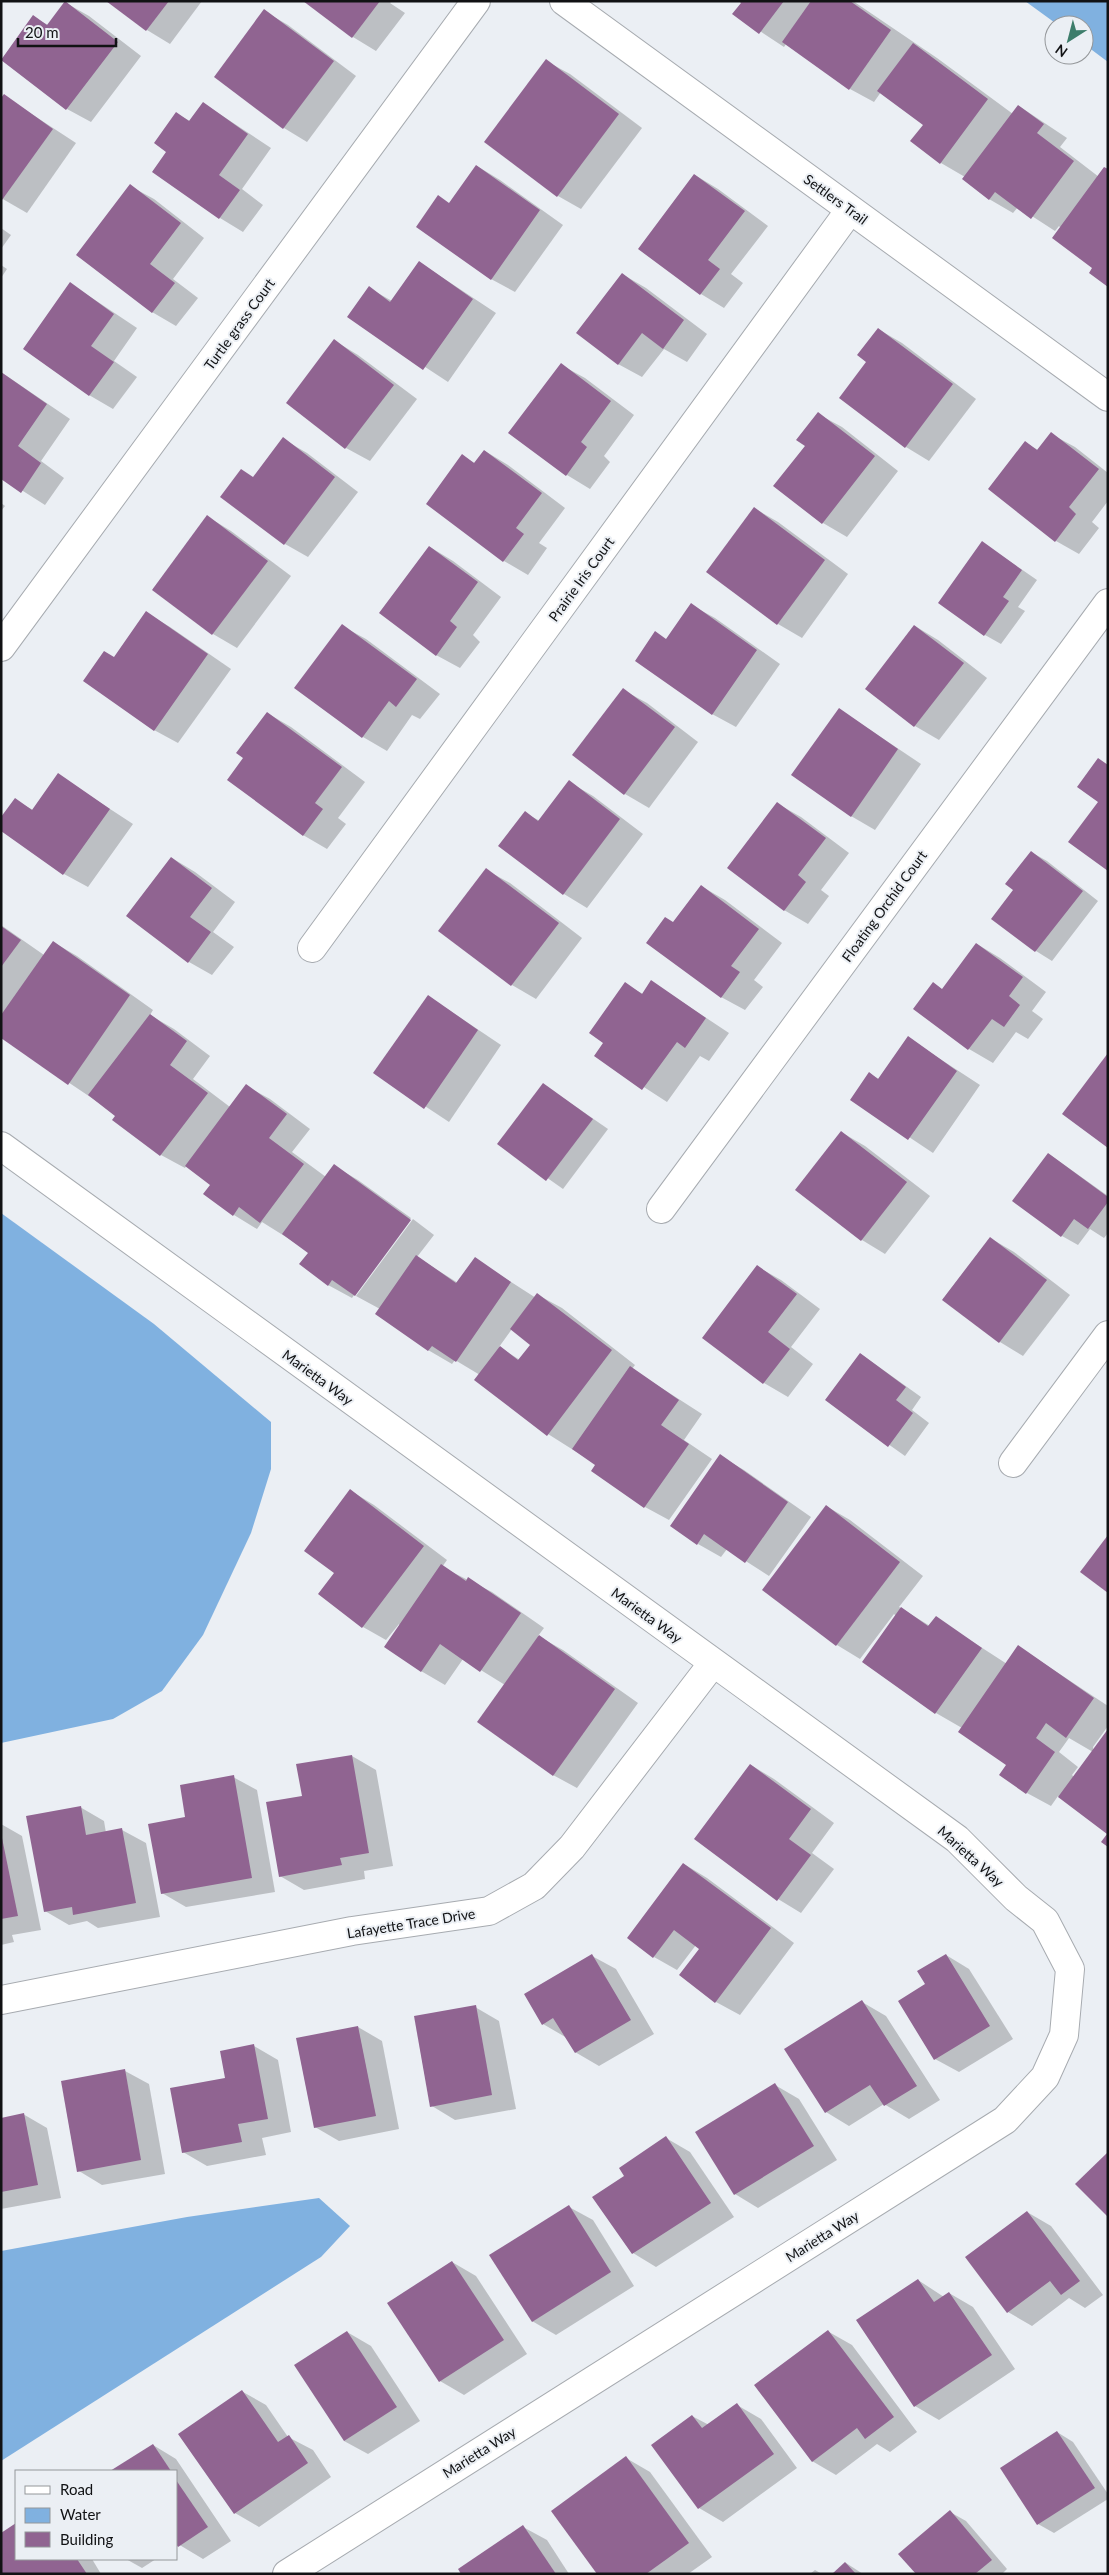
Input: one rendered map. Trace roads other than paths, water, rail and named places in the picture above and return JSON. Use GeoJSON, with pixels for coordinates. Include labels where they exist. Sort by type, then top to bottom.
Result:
{"type":"FeatureCollection","features":[{"type":"Feature","properties":{"kind":"street","name":"Turtle grass Court"},"geometry":{"type":"LineString","coordinates":[[1,647],[476,1]]}},
{"type":"Feature","properties":{"kind":"street","name":"Settlers Trail"},"geometry":{"type":"LineString","coordinates":[[564,1],[1108,397]]}},
{"type":"Feature","properties":{"kind":"street","name":"Prairie Iris Court"},"geometry":{"type":"LineString","coordinates":[[312,948],[850,210]]}},
{"type":"Feature","properties":{"kind":"street","name":"Floating Orchid Court"},"geometry":{"type":"LineString","coordinates":[[661,1209],[1108,603]]}},
{"type":"Feature","properties":{"kind":"street","name":"Marietta Way"},"geometry":{"type":"LineString","coordinates":[[1,1146],[957,1839],[1016,1898],[1045,1921],[1070,1969],[1064,2035],[1045,2077],[1006,2120],[287,2574]]}},
{"type":"Feature","properties":{"kind":"street"},"geometry":{"type":"LineString","coordinates":[[1013,1463],[1108,1335]]}},
{"type":"Feature","properties":{"kind":"street","name":"Lafayette Trace Drive"},"geometry":{"type":"LineString","coordinates":[[1,2000],[352,1931],[489,1911],[534,1886],[572,1847],[713,1663]]}},
{"type":"Feature","properties":{"kind":"water"},"geometry":{"type":"Polygon","coordinates":[[[1025,1],[1108,1],[1108,62],[1094,52],[1094,15],[1044,15],[1025,1]]]}},
{"type":"Feature","properties":{"kind":"water"},"geometry":{"type":"Polygon","coordinates":[[[1,1213],[154,1324],[271,1422],[271,1469],[251,1533],[203,1635],[162,1691],[113,1719],[1,1743],[1,1213]]]}},
{"type":"Feature","properties":{"kind":"water"},"geometry":{"type":"Polygon","coordinates":[[[319,2198],[350,2226],[321,2257],[1,2461],[1,2251],[187,2217],[319,2198]]]}}]}
